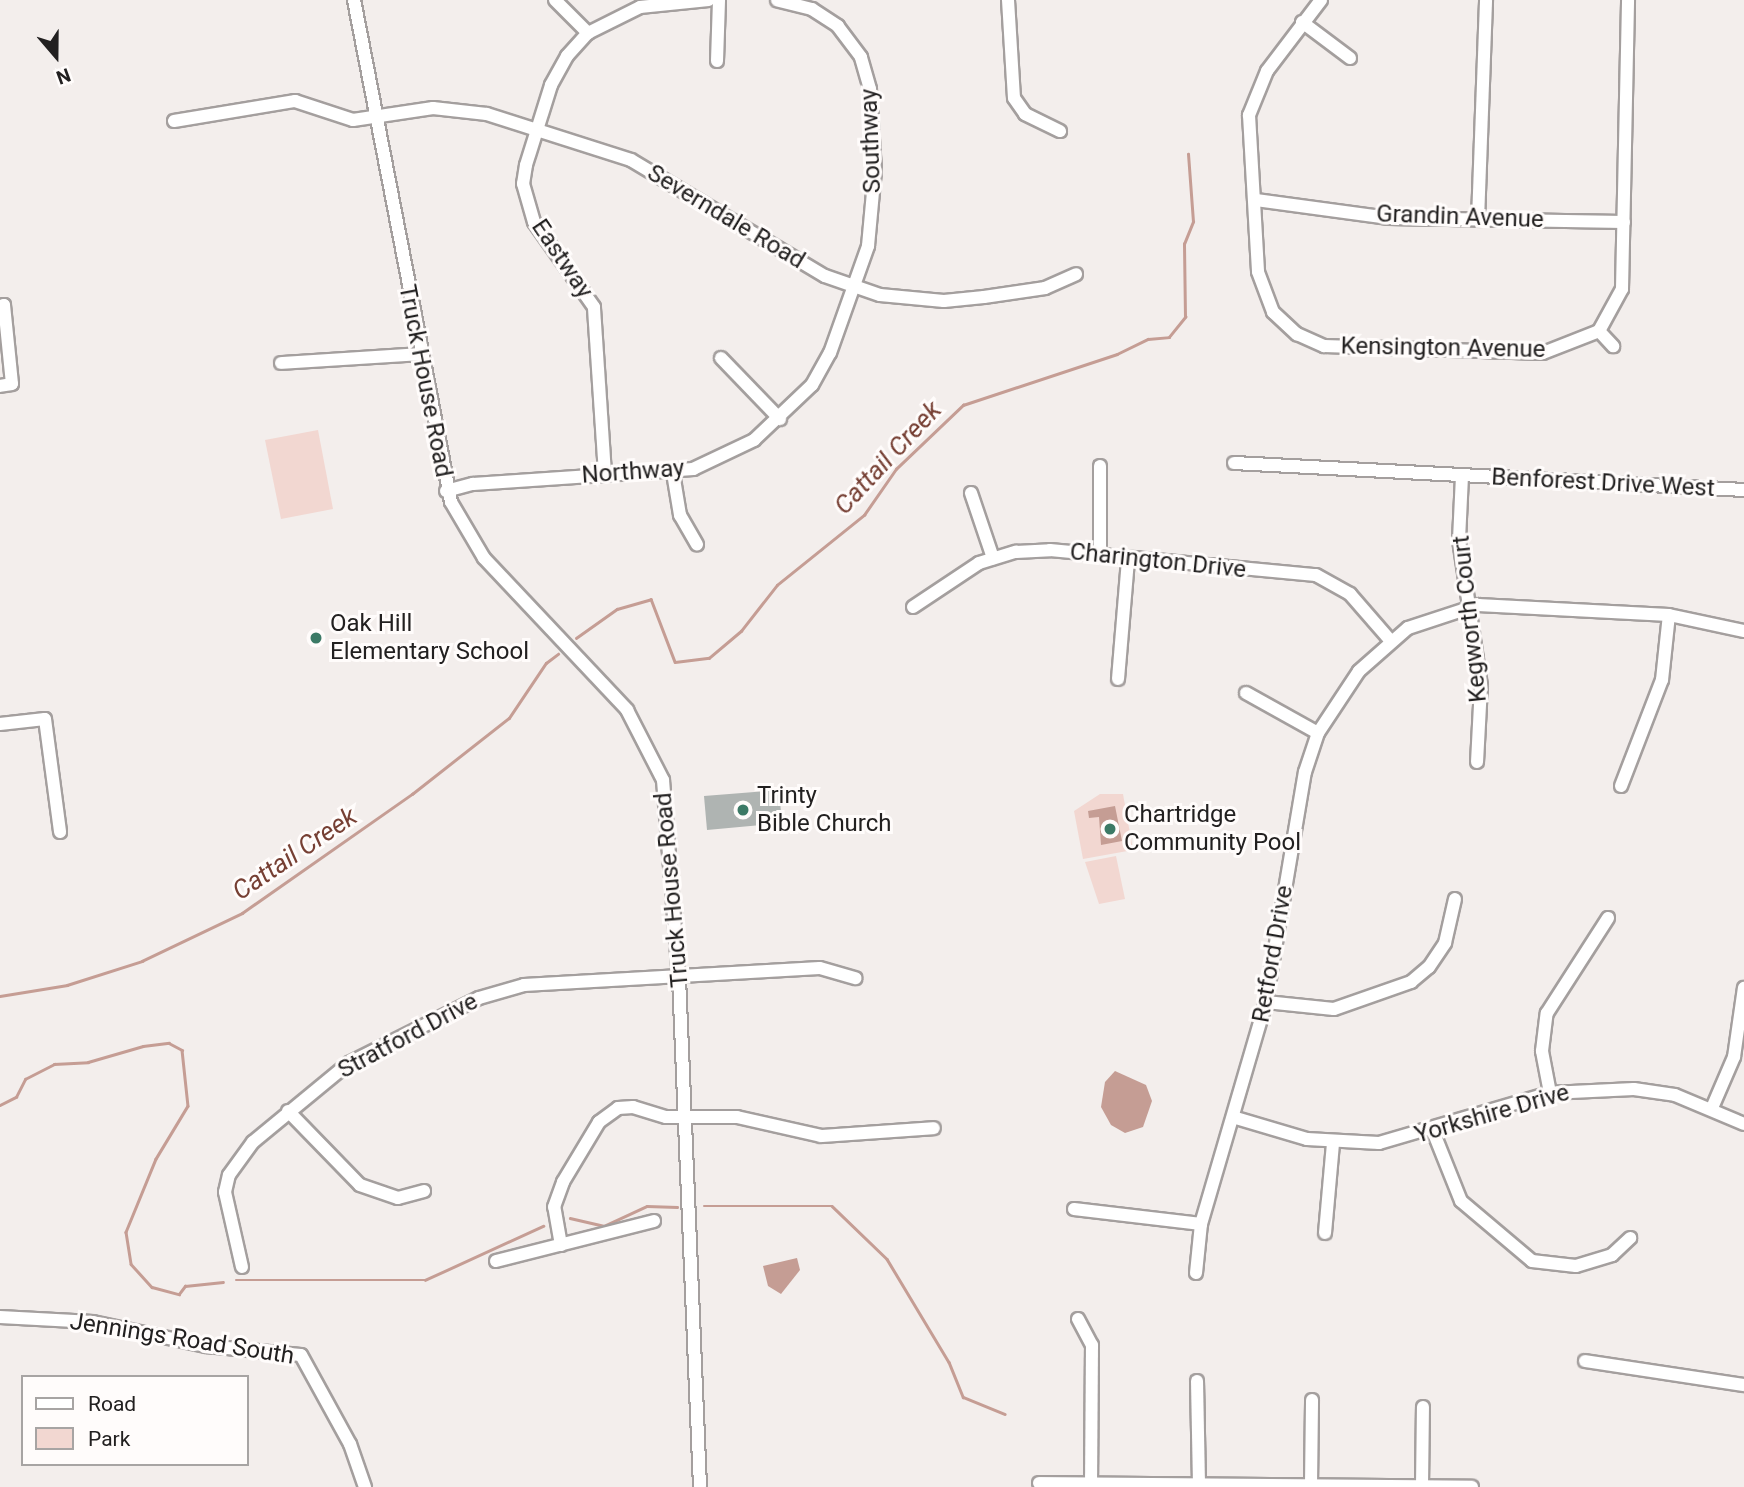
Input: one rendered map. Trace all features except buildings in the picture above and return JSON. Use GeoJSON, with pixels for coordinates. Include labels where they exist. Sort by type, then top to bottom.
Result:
{"type":"FeatureCollection","features":[{"type":"Feature","properties":{"kind":"street","name":"Truck House Road"},"geometry":{"type":"LineString","coordinates":[[354,0],[446,491],[468,538],[627,710],[658,764],[666,799],[679,977],[687,1118],[700,1487]]}},
{"type":"Feature","properties":{"kind":"street"},"geometry":{"type":"LineString","coordinates":[[555,0],[588,33]]}},
{"type":"Feature","properties":{"kind":"street"},"geometry":{"type":"LineString","coordinates":[[537,129],[558,71],[588,33],[640,7],[709,0]]}},
{"type":"Feature","properties":{"kind":"street"},"geometry":{"type":"LineString","coordinates":[[717,61],[719,0]]}},
{"type":"Feature","properties":{"kind":"street","name":"Southway"},"geometry":{"type":"LineString","coordinates":[[777,0],[812,9],[838,26],[868,76],[874,202],[868,246],[854,287]]}},
{"type":"Feature","properties":{"kind":"street"},"geometry":{"type":"LineString","coordinates":[[1008,0],[1014,98],[1025,114],[1060,131]]}},
{"type":"Feature","properties":{"kind":"street"},"geometry":{"type":"LineString","coordinates":[[1256,200],[1252,103],[1302,22],[1321,0]]}},
{"type":"Feature","properties":{"kind":"street"},"geometry":{"type":"LineString","coordinates":[[1478,220],[1486,0]]}},
{"type":"Feature","properties":{"kind":"street"},"geometry":{"type":"LineString","coordinates":[[1613,346],[1599,331],[1622,289],[1628,0]]}},
{"type":"Feature","properties":{"kind":"street"},"geometry":{"type":"LineString","coordinates":[[1302,22],[1349,58]]}},
{"type":"Feature","properties":{"kind":"street","name":"Severndale Road"},"geometry":{"type":"LineString","coordinates":[[174,121],[295,101],[345,120],[376,119],[454,108],[537,129],[631,160],[825,276],[854,287],[944,301],[1045,288],[1076,274]]}},
{"type":"Feature","properties":{"kind":"street","name":"Eastway"},"geometry":{"type":"LineString","coordinates":[[537,129],[525,191],[542,238],[594,307],[606,474]]}},
{"type":"Feature","properties":{"kind":"street","name":"Grandin Avenue"},"geometry":{"type":"LineString","coordinates":[[1256,200],[1393,219],[1624,222]]}},
{"type":"Feature","properties":{"kind":"street","name":"Kensington Avenue"},"geometry":{"type":"LineString","coordinates":[[1256,200],[1256,262],[1264,296],[1284,324],[1325,346],[1543,353],[1599,331]]}},
{"type":"Feature","properties":{"kind":"street","name":"Northway"},"geometry":{"type":"LineString","coordinates":[[446,491],[473,484],[606,474],[673,473],[734,454],[780,419],[821,370],[854,287]]}},
{"type":"Feature","properties":{"kind":"street"},"geometry":{"type":"LineString","coordinates":[[0,306],[4,305],[12,384],[0,386]]}},
{"type":"Feature","properties":{"kind":"street"},"geometry":{"type":"LineString","coordinates":[[281,363],[420,354]]}},
{"type":"Feature","properties":{"kind":"street"},"geometry":{"type":"LineString","coordinates":[[722,358],[780,419]]}},
{"type":"Feature","properties":{"kind":"street","name":"Benforest Drive West"},"geometry":{"type":"LineString","coordinates":[[1234,463],[1744,490]]}},
{"type":"Feature","properties":{"kind":"street"},"geometry":{"type":"LineString","coordinates":[[1100,466],[1100,556]]}},
{"type":"Feature","properties":{"kind":"street"},"geometry":{"type":"LineString","coordinates":[[673,473],[680,514],[697,545]]}},
{"type":"Feature","properties":{"kind":"street","name":"Kegworth Court"},"geometry":{"type":"LineString","coordinates":[[1462,476],[1459,540],[1480,686],[1477,762]]}},
{"type":"Feature","properties":{"kind":"street"},"geometry":{"type":"LineString","coordinates":[[971,493],[993,558]]}},
{"type":"Feature","properties":{"kind":"street","name":"Charington Drive"},"geometry":{"type":"LineString","coordinates":[[913,607],[993,558],[1033,550],[1316,575],[1350,594],[1390,640]]}},
{"type":"Feature","properties":{"kind":"street"},"geometry":{"type":"LineString","coordinates":[[1118,679],[1128,559]]}},
{"type":"Feature","properties":{"kind":"street","name":"Retford Drive"},"geometry":{"type":"LineString","coordinates":[[1196,1273],[1201,1224],[1236,1118],[1266,1002],[1301,792],[1318,733],[1359,671],[1390,640],[1429,618],[1468,606],[1670,615],[1744,631]]}},
{"type":"Feature","properties":{"kind":"street"},"geometry":{"type":"LineString","coordinates":[[1621,786],[1662,680],[1670,615]]}},
{"type":"Feature","properties":{"kind":"street"},"geometry":{"type":"LineString","coordinates":[[1246,693],[1318,733]]}},
{"type":"Feature","properties":{"kind":"street"},"geometry":{"type":"LineString","coordinates":[[0,724],[45,719],[60,832]]}},
{"type":"Feature","properties":{"kind":"street"},"geometry":{"type":"LineString","coordinates":[[1266,1002],[1334,1010],[1411,982],[1429,967],[1444,943],[1455,900]]}},
{"type":"Feature","properties":{"kind":"street"},"geometry":{"type":"LineString","coordinates":[[1550,1094],[1542,1051],[1547,1013],[1608,918]]}},
{"type":"Feature","properties":{"kind":"street","name":"Stratford Drive"},"geometry":{"type":"LineString","coordinates":[[243,1267],[225,1210],[229,1175],[253,1142],[349,1063],[479,998],[524,985],[820,968],[856,978]]}},
{"type":"Feature","properties":{"kind":"street"},"geometry":{"type":"LineString","coordinates":[[1712,1108],[1734,1057],[1744,988]]}},
{"type":"Feature","properties":{"kind":"street","name":"Yorkshire Drive"},"geometry":{"type":"LineString","coordinates":[[1236,1118],[1333,1143],[1379,1143],[1433,1131],[1550,1094],[1655,1090],[1712,1108],[1744,1124]]}},
{"type":"Feature","properties":{"kind":"street"},"geometry":{"type":"LineString","coordinates":[[561,1245],[554,1217],[558,1194],[604,1116],[626,1106],[687,1118],[737,1117],[821,1136],[934,1128]]}},
{"type":"Feature","properties":{"kind":"street"},"geometry":{"type":"LineString","coordinates":[[288,1111],[360,1185],[398,1198],[424,1191]]}},
{"type":"Feature","properties":{"kind":"street"},"geometry":{"type":"LineString","coordinates":[[1433,1131],[1461,1201],[1532,1261],[1576,1266],[1612,1255],[1630,1238]]}},
{"type":"Feature","properties":{"kind":"street"},"geometry":{"type":"LineString","coordinates":[[1325,1233],[1333,1143]]}},
{"type":"Feature","properties":{"kind":"street"},"geometry":{"type":"LineString","coordinates":[[1074,1209],[1201,1224]]}},
{"type":"Feature","properties":{"kind":"street"},"geometry":{"type":"LineString","coordinates":[[496,1261],[654,1221]]}},
{"type":"Feature","properties":{"kind":"street","name":"Jennings Road South"},"geometry":{"type":"LineString","coordinates":[[0,1317],[93,1322],[206,1346],[302,1355],[350,1444],[365,1487]]}},
{"type":"Feature","properties":{"kind":"street"},"geometry":{"type":"LineString","coordinates":[[1078,1319],[1092,1345],[1091,1482]]}},
{"type":"Feature","properties":{"kind":"street"},"geometry":{"type":"LineString","coordinates":[[1585,1362],[1744,1385]]}},
{"type":"Feature","properties":{"kind":"street"},"geometry":{"type":"LineString","coordinates":[[1197,1381],[1199,1483]]}},
{"type":"Feature","properties":{"kind":"street"},"geometry":{"type":"LineString","coordinates":[[1311,1485],[1312,1400]]}},
{"type":"Feature","properties":{"kind":"street"},"geometry":{"type":"LineString","coordinates":[[1422,1486],[1423,1407]]}},
{"type":"Feature","properties":{"kind":"street"},"geometry":{"type":"LineString","coordinates":[[1039,1483],[1472,1487]]}},
{"type":"Feature","properties":{"kind":"green space"},"geometry":{"type":"Polygon","coordinates":[[[318,430],[333,509],[281,519],[265,440],[318,430]]]}},
{"type":"Feature","properties":{"kind":"green space"},"geometry":{"type":"Polygon","coordinates":[[[1100,794],[1123,794],[1133,850],[1083,859],[1074,811],[1100,794]]]}},
{"type":"Feature","properties":{"kind":"green space"},"geometry":{"type":"Polygon","coordinates":[[[1116,856],[1125,899],[1099,904],[1085,862],[1116,856]]]}},
{"type":"Feature","properties":{"kind":"shaded area","name":"Chartridge Community Pool"},"geometry":{"type":"Polygon","coordinates":[[[1115,806],[1122,841],[1101,845],[1099,817],[1089,818],[1088,811],[1115,806]]]}},
{"type":"Feature","properties":{"kind":"shaded area"},"geometry":{"type":"Polygon","coordinates":[[[1115,1071],[1146,1085],[1152,1101],[1143,1127],[1125,1133],[1111,1125],[1101,1107],[1105,1082],[1115,1071]]]}},
{"type":"Feature","properties":{"kind":"shaded area"},"geometry":{"type":"Polygon","coordinates":[[[797,1258],[800,1270],[781,1294],[768,1286],[763,1266],[797,1258]]]}},
{"type":"Feature","properties":{"kind":"waterway","name":"Cattail Creek"},"geometry":{"type":"LineString","coordinates":[[576,638],[617,609],[651,599],[675,662],[709,658],[741,631],[777,585],[864,515],[896,469],[963,405],[1117,354],[1148,339],[1169,337],[1185,317],[1184,244],[1193,222],[1188,154]]}},
{"type":"Feature","properties":{"kind":"waterway","name":"Cattail Creek"},"geometry":{"type":"LineString","coordinates":[[0,996],[67,985],[142,961],[242,913],[412,794],[509,718],[546,663],[558,654]]}},
{"type":"Feature","properties":{"kind":"waterway"},"geometry":{"type":"LineString","coordinates":[[0,1105],[16,1097],[25,1079],[54,1064],[88,1062],[143,1046],[169,1043],[182,1050],[188,1106],[156,1159],[126,1232],[131,1264],[152,1287],[179,1294],[185,1286],[223,1282]]}},
{"type":"Feature","properties":{"kind":"waterway"},"geometry":{"type":"LineString","coordinates":[[570,1218],[604,1226],[647,1206],[677,1207]]}},
{"type":"Feature","properties":{"kind":"waterway"},"geometry":{"type":"LineString","coordinates":[[704,1206],[832,1206],[887,1259],[949,1362],[963,1397],[1005,1414]]}},
{"type":"Feature","properties":{"kind":"waterway"},"geometry":{"type":"LineString","coordinates":[[236,1280],[425,1280],[543,1226]]}},
{"type":"Feature","properties":{"kind":"place","name":"Oak Hill Elementary School"},"geometry":{"type":"Point","coordinates":[316,638]}},
{"type":"Feature","properties":{"kind":"place","name":"Trinty Bible Church"},"geometry":{"type":"Point","coordinates":[743,810]}},
{"type":"Feature","properties":{"kind":"place","name":"Chartridge Community Pool"},"geometry":{"type":"Point","coordinates":[1110,829]}}]}
